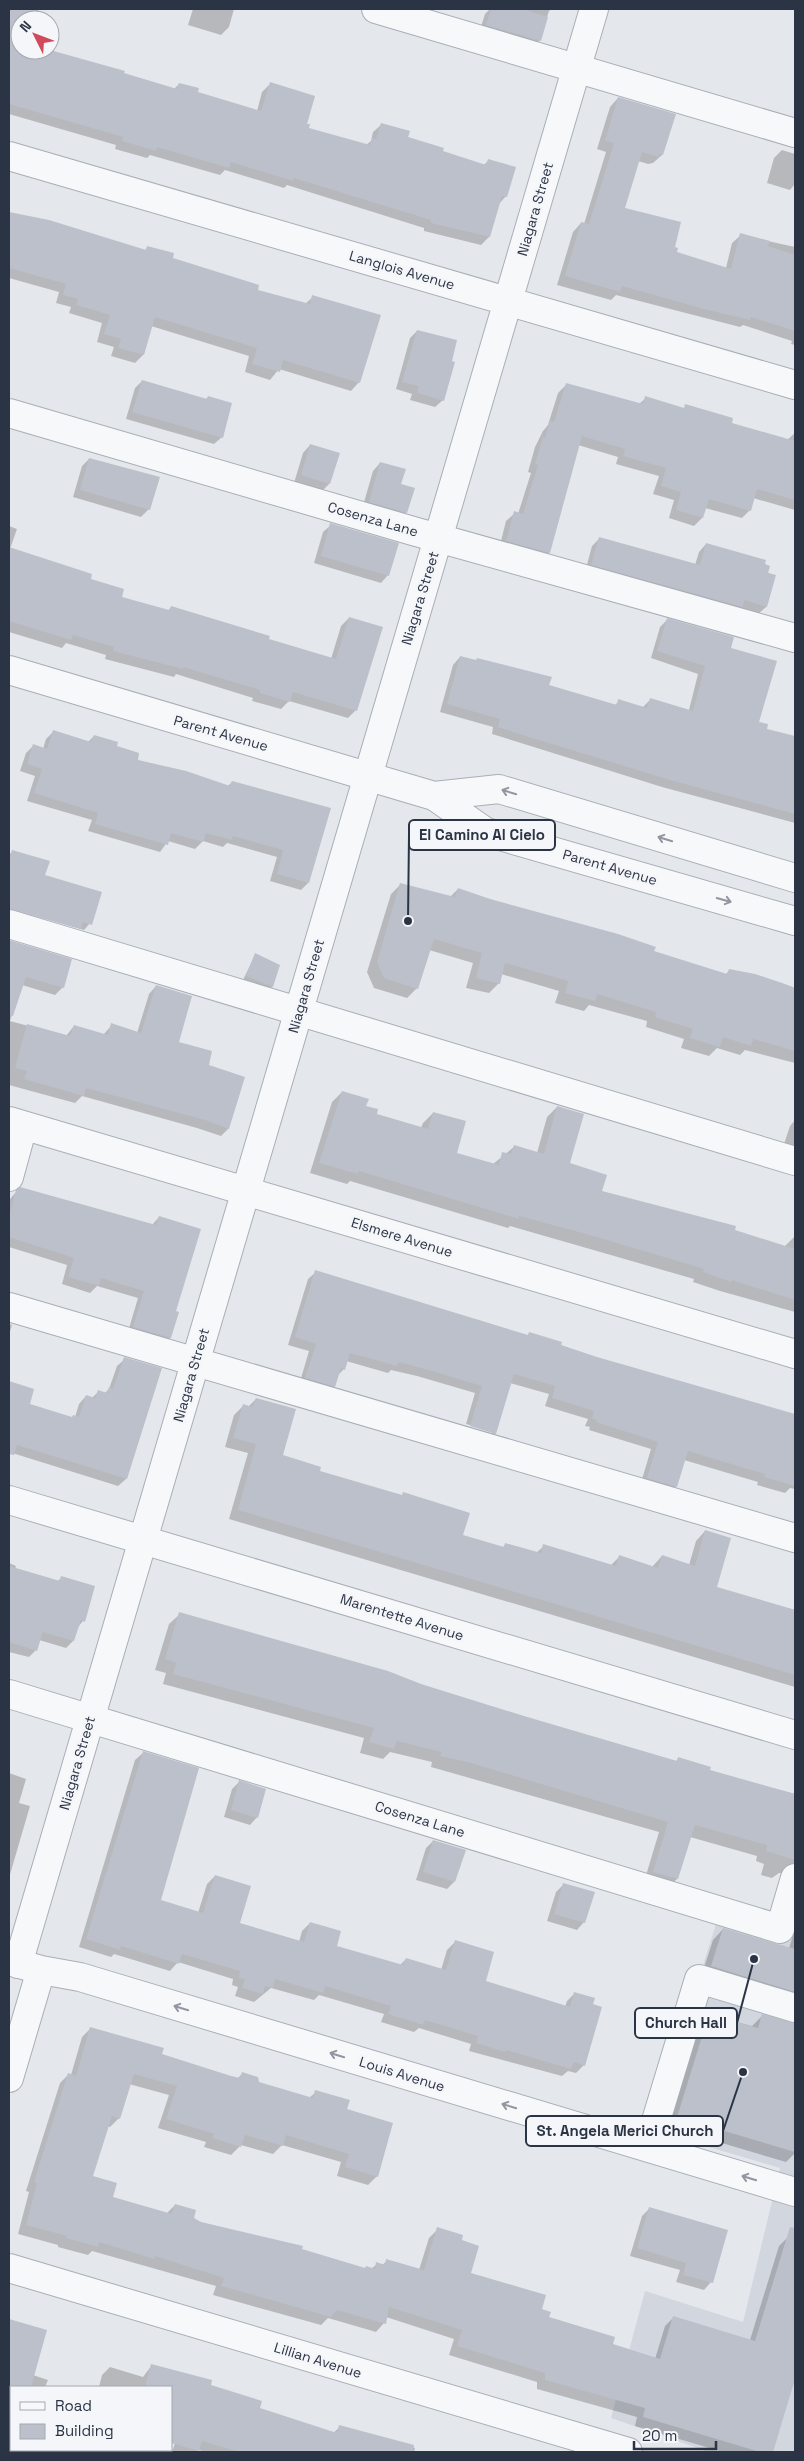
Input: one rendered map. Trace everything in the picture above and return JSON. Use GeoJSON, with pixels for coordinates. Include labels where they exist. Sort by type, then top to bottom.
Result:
{"type":"FeatureCollection","features":[{"type":"Feature","properties":{"kind":"street"},"geometry":{"type":"LineString","coordinates":[[376,9],[576,66],[795,133]]}},
{"type":"Feature","properties":{"kind":"street","name":"Niagara Street"},"geometry":{"type":"LineString","coordinates":[[9,2078],[23,1965],[90,1718],[594,9]]}},
{"type":"Feature","properties":{"kind":"street","name":"Langlois Avenue"},"geometry":{"type":"LineString","coordinates":[[9,156],[795,385]]}},
{"type":"Feature","properties":{"kind":"street","name":"Cosenza Lane"},"geometry":{"type":"LineString","coordinates":[[9,413],[438,538],[795,638]]}},
{"type":"Feature","properties":{"kind":"street","name":"Parent Avenue"},"geometry":{"type":"LineString","coordinates":[[9,670],[434,796],[486,832],[795,921]]}},
{"type":"Feature","properties":{"kind":"street","name":"Parent Avenue"},"geometry":{"type":"LineString","coordinates":[[434,796],[500,789],[795,878]]}},
{"type":"Feature","properties":{"kind":"street"},"geometry":{"type":"LineString","coordinates":[[684,889],[697,849]]}},
{"type":"Feature","properties":{"kind":"street"},"geometry":{"type":"LineString","coordinates":[[9,924],[795,1161]]}},
{"type":"Feature","properties":{"kind":"street"},"geometry":{"type":"LineString","coordinates":[[9,1177],[16,1124]]}},
{"type":"Feature","properties":{"kind":"street","name":"Elsmere Avenue"},"geometry":{"type":"LineString","coordinates":[[16,1124],[795,1354]]}},
{"type":"Feature","properties":{"kind":"street"},"geometry":{"type":"LineString","coordinates":[[9,1307],[795,1538]]}},
{"type":"Feature","properties":{"kind":"street","name":"Marentette Avenue"},"geometry":{"type":"LineString","coordinates":[[9,1500],[795,1735]]}},
{"type":"Feature","properties":{"kind":"street","name":"Cosenza Lane"},"geometry":{"type":"LineString","coordinates":[[9,1694],[780,1929],[795,1878]]}},
{"type":"Feature","properties":{"kind":"street","name":"Louis Avenue"},"geometry":{"type":"LineString","coordinates":[[23,1965],[80,1978],[795,2192]]}},
{"type":"Feature","properties":{"kind":"street"},"geometry":{"type":"LineString","coordinates":[[648,2147],[700,1979],[795,2008]]}},
{"type":"Feature","properties":{"kind":"street","name":"Lillian Avenue"},"geometry":{"type":"LineString","coordinates":[[9,2268],[628,2452]]}},
{"type":"Feature","properties":{"kind":"shaded area"},"geometry":{"type":"Polygon","coordinates":[[[795,1895],[795,2452],[709,2452],[611,2418],[645,2291],[743,2322],[780,2168],[651,2130],[717,1921],[787,1923],[795,1895]]]}},
{"type":"Feature","properties":{"kind":"building"},"geometry":{"type":"Polygon","coordinates":[[[9,9],[39,9],[10,10],[10,60],[60,60],[60,53],[125,71],[124,73],[177,89],[179,83],[199,88],[198,92],[261,111],[270,82],[315,96],[307,124],[310,124],[309,128],[370,145],[372,138],[376,139],[381,123],[410,131],[408,137],[444,148],[443,151],[486,165],[488,159],[516,167],[507,197],[502,196],[490,237],[431,223],[431,220],[294,178],[293,181],[231,162],[229,168],[157,147],[156,151],[122,141],[123,137],[9,104],[9,9]]]}},
{"type":"Feature","properties":{"kind":"building"},"geometry":{"type":"Polygon","coordinates":[[[491,9],[523,9],[548,17],[541,41],[486,25],[491,9]]]}},
{"type":"Feature","properties":{"kind":"building"},"geometry":{"type":"Polygon","coordinates":[[[618,97],[676,114],[663,155],[659,154],[658,157],[642,152],[625,208],[681,222],[675,247],[678,248],[677,252],[731,269],[740,233],[770,241],[768,246],[795,255],[795,331],[751,317],[750,320],[704,309],[622,286],[620,292],[565,276],[581,222],[589,224],[614,143],[605,141],[618,97]]]}},
{"type":"Feature","properties":{"kind":"building"},"geometry":{"type":"Polygon","coordinates":[[[9,212],[49,220],[146,250],[147,246],[174,253],[173,258],[259,285],[258,290],[310,304],[312,295],[381,315],[360,383],[283,360],[280,372],[252,364],[257,348],[155,317],[144,355],[118,348],[121,339],[104,334],[110,315],[76,305],[78,299],[63,295],[66,284],[9,268],[9,212]]]}},
{"type":"Feature","properties":{"kind":"building"},"geometry":{"type":"Polygon","coordinates":[[[417,330],[457,340],[452,361],[455,362],[444,401],[417,393],[419,386],[402,382],[417,330]]]}},
{"type":"Feature","properties":{"kind":"building"},"geometry":{"type":"Polygon","coordinates":[[[142,380],[207,399],[208,396],[232,403],[223,438],[132,412],[142,380]]]}},
{"type":"Feature","properties":{"kind":"building"},"geometry":{"type":"Polygon","coordinates":[[[566,383],[643,404],[645,396],[684,408],[685,404],[733,418],[732,423],[795,441],[795,500],[757,489],[751,511],[709,499],[703,518],[676,510],[681,492],[661,486],[666,468],[623,456],[625,449],[582,436],[550,553],[506,541],[514,511],[523,514],[538,465],[535,464],[543,437],[545,438],[550,421],[554,422],[566,383]]]}},
{"type":"Feature","properties":{"kind":"building"},"geometry":{"type":"Polygon","coordinates":[[[310,444],[340,453],[330,484],[301,475],[310,444]]]}},
{"type":"Feature","properties":{"kind":"building"},"geometry":{"type":"Polygon","coordinates":[[[89,458],[160,477],[150,510],[80,490],[89,458]]]}},
{"type":"Feature","properties":{"kind":"building"},"geometry":{"type":"Polygon","coordinates":[[[380,462],[406,469],[401,484],[415,488],[407,513],[369,502],[380,462]]]}},
{"type":"Feature","properties":{"kind":"building"},"geometry":{"type":"Polygon","coordinates":[[[330,523],[399,543],[389,576],[321,556],[330,523]]]}},
{"type":"Feature","properties":{"kind":"building"},"geometry":{"type":"Polygon","coordinates":[[[599,537],[700,565],[706,543],[766,560],[765,564],[770,566],[768,573],[776,575],[767,607],[744,600],[743,607],[591,565],[599,537]]]}},
{"type":"Feature","properties":{"kind":"building"},"geometry":{"type":"Polygon","coordinates":[[[9,547],[92,574],[91,579],[124,589],[122,597],[169,610],[171,606],[270,636],[269,639],[336,659],[349,617],[383,627],[357,711],[293,692],[290,702],[260,693],[260,690],[183,667],[183,669],[113,651],[114,647],[73,635],[71,640],[9,621],[9,547]]]}},
{"type":"Feature","properties":{"kind":"building"},"geometry":{"type":"Polygon","coordinates":[[[667,618],[734,637],[731,648],[777,661],[759,722],[768,724],[767,729],[795,736],[795,814],[670,780],[516,733],[498,727],[500,719],[447,704],[460,656],[476,660],[477,658],[552,677],[549,685],[617,705],[618,699],[647,708],[650,698],[693,711],[705,666],[657,651],[667,618]]]}},
{"type":"Feature","properties":{"kind":"building"},"geometry":{"type":"Polygon","coordinates":[[[53,730],[91,742],[94,735],[118,742],[117,746],[139,753],[138,760],[186,771],[230,786],[232,781],[331,808],[309,883],[277,874],[283,850],[233,836],[232,840],[206,833],[203,842],[171,833],[168,845],[95,824],[98,813],[34,793],[42,769],[27,764],[33,744],[47,749],[53,730]]]}},
{"type":"Feature","properties":{"kind":"building"},"geometry":{"type":"Polygon","coordinates":[[[12,850],[50,861],[45,875],[102,892],[92,925],[83,922],[81,929],[9,909],[9,862],[12,850]]]}},
{"type":"Feature","properties":{"kind":"building"},"geometry":{"type":"Polygon","coordinates":[[[400,883],[455,897],[458,888],[490,899],[618,934],[656,947],[654,951],[727,974],[729,969],[755,974],[795,988],[795,1051],[753,1039],[751,1046],[723,1037],[720,1047],[690,1038],[693,1029],[655,1017],[656,1012],[597,994],[595,1001],[565,993],[568,981],[505,963],[500,984],[476,978],[482,953],[434,939],[418,989],[384,978],[377,962],[400,883]]]}},
{"type":"Feature","properties":{"kind":"building"},"geometry":{"type":"Polygon","coordinates":[[[9,940],[72,959],[64,988],[26,977],[13,1016],[9,1015],[9,940]]]}},
{"type":"Feature","properties":{"kind":"building"},"geometry":{"type":"Polygon","coordinates":[[[255,953],[280,965],[273,987],[246,976],[255,953]]]}},
{"type":"Feature","properties":{"kind":"building"},"geometry":{"type":"Polygon","coordinates":[[[156,985],[192,996],[179,1042],[212,1051],[209,1065],[245,1077],[229,1129],[205,1120],[86,1088],[84,1096],[24,1079],[27,1071],[15,1068],[27,1024],[70,1036],[74,1025],[108,1035],[111,1023],[141,1033],[156,985]]]}},
{"type":"Feature","properties":{"kind":"building"},"geometry":{"type":"Polygon","coordinates":[[[342,1091],[369,1099],[366,1106],[378,1109],[377,1114],[428,1129],[433,1112],[466,1121],[457,1153],[499,1165],[502,1152],[511,1154],[514,1145],[544,1154],[557,1106],[584,1114],[570,1163],[607,1175],[602,1191],[736,1226],[735,1230],[795,1249],[795,1300],[732,1280],[731,1282],[703,1272],[704,1269],[590,1235],[519,1216],[519,1219],[359,1171],[358,1174],[319,1163],[342,1091]]]}},
{"type":"Feature","properties":{"kind":"building"},"geometry":{"type":"Polygon","coordinates":[[[20,1187],[156,1225],[159,1216],[201,1229],[176,1311],[179,1312],[171,1338],[133,1327],[144,1291],[101,1278],[99,1286],[68,1277],[74,1258],[9,1237],[9,1216],[16,1190],[20,1187]]]}},
{"type":"Feature","properties":{"kind":"building"},"geometry":{"type":"Polygon","coordinates":[[[315,1270],[528,1335],[529,1332],[562,1342],[561,1345],[597,1357],[795,1414],[795,1486],[764,1477],[765,1474],[688,1451],[677,1487],[647,1478],[658,1442],[596,1422],[597,1420],[592,1418],[594,1411],[552,1398],[555,1386],[514,1374],[496,1434],[470,1426],[482,1386],[425,1369],[398,1362],[397,1366],[350,1353],[345,1370],[341,1368],[335,1387],[305,1378],[316,1344],[295,1337],[315,1270]]]}},
{"type":"Feature","properties":{"kind":"building"},"geometry":{"type":"Polygon","coordinates":[[[124,1357],[162,1368],[127,1479],[17,1445],[14,1455],[9,1454],[9,1381],[34,1389],[30,1404],[72,1417],[73,1415],[79,1417],[86,1395],[95,1398],[98,1390],[107,1393],[109,1387],[113,1389],[124,1357]]]}},
{"type":"Feature","properties":{"kind":"building"},"geometry":{"type":"Polygon","coordinates":[[[256,1398],[296,1409],[283,1455],[321,1467],[320,1471],[402,1495],[403,1492],[470,1513],[463,1535],[504,1547],[505,1543],[541,1553],[543,1544],[616,1566],[619,1555],[658,1568],[662,1555],[695,1566],[705,1530],[731,1538],[717,1587],[795,1610],[795,1675],[238,1510],[256,1444],[233,1438],[243,1404],[252,1407],[256,1398]]]}},
{"type":"Feature","properties":{"kind":"building"},"geometry":{"type":"Polygon","coordinates":[[[9,1566],[60,1581],[61,1576],[95,1586],[85,1622],[81,1620],[74,1641],[43,1632],[37,1651],[9,1642],[9,1566]]]}},
{"type":"Feature","properties":{"kind":"building"},"geometry":{"type":"Polygon","coordinates":[[[179,1612],[388,1671],[421,1684],[524,1716],[677,1761],[678,1757],[711,1767],[710,1770],[795,1794],[795,1860],[766,1851],[767,1845],[695,1825],[678,1879],[653,1872],[668,1822],[471,1763],[440,1756],[442,1752],[397,1741],[394,1749],[369,1742],[374,1728],[173,1674],[176,1663],[165,1659],[179,1612]]]}},
{"type":"Feature","properties":{"kind":"building"},"geometry":{"type":"Polygon","coordinates":[[[143,1751],[199,1768],[161,1900],[203,1913],[215,1875],[251,1886],[240,1923],[304,1942],[310,1922],[341,1931],[337,1946],[403,1965],[406,1958],[446,1970],[455,1940],[494,1952],[486,1981],[570,2007],[574,1992],[595,1998],[593,2004],[602,2007],[585,2066],[574,2062],[571,2069],[506,2050],[505,2052],[476,2043],[478,2036],[425,2020],[423,2025],[388,2014],[391,2006],[325,1986],[323,1993],[275,1979],[273,1988],[265,1986],[263,1994],[242,1988],[245,1979],[239,1978],[240,1971],[182,1954],[179,1964],[121,1946],[120,1950],[86,1939],[143,1751]]]}},
{"type":"Feature","properties":{"kind":"building"},"geometry":{"type":"Polygon","coordinates":[[[239,1780],[266,1789],[258,1818],[231,1810],[239,1780]]]}},
{"type":"Feature","properties":{"kind":"building"},"geometry":{"type":"Polygon","coordinates":[[[433,1840],[466,1850],[455,1882],[423,1872],[433,1840]]]}},
{"type":"Feature","properties":{"kind":"building"},"geometry":{"type":"Polygon","coordinates":[[[563,1883],[595,1892],[585,1923],[554,1914],[563,1883]]]}},
{"type":"Feature","properties":{"kind":"building"},"geometry":{"type":"Polygon","coordinates":[[[723,1928],[795,1949],[795,1992],[711,1966],[723,1928]]]}},
{"type":"Feature","properties":{"kind":"building"},"geometry":{"type":"Polygon","coordinates":[[[709,2014],[758,2028],[762,2014],[795,2023],[795,2152],[677,2117],[709,2014]]]}},
{"type":"Feature","properties":{"kind":"building"},"geometry":{"type":"Polygon","coordinates":[[[90,2027],[164,2048],[162,2054],[231,2076],[240,2078],[242,2072],[258,2077],[259,2082],[313,2098],[315,2090],[350,2100],[347,2109],[393,2123],[378,2177],[345,2167],[349,2154],[286,2135],[283,2146],[245,2135],[241,2147],[212,2138],[214,2134],[166,2119],[177,2086],[134,2074],[120,2119],[112,2116],[93,2176],[117,2183],[113,2197],[172,2214],[175,2204],[196,2210],[194,2218],[201,2222],[303,2246],[302,2249],[365,2268],[366,2266],[375,2269],[376,2262],[385,2265],[386,2259],[424,2270],[437,2227],[463,2235],[462,2240],[479,2246],[471,2273],[546,2295],[542,2309],[551,2312],[549,2317],[615,2337],[613,2344],[660,2359],[673,2316],[755,2341],[790,2227],[795,2228],[795,2379],[773,2452],[760,2452],[643,2417],[645,2408],[545,2380],[545,2373],[457,2346],[462,2330],[389,2307],[386,2324],[337,2310],[331,2317],[221,2286],[224,2278],[155,2256],[154,2259],[99,2242],[98,2247],[26,2225],[37,2183],[34,2182],[68,2073],[76,2076],[90,2027]]]}},
{"type":"Feature","properties":{"kind":"building"},"geometry":{"type":"Polygon","coordinates":[[[649,2207],[728,2230],[713,2283],[683,2275],[686,2263],[637,2248],[649,2207]]]}},
{"type":"Feature","properties":{"kind":"building"},"geometry":{"type":"Polygon","coordinates":[[[9,2319],[47,2330],[31,2386],[9,2387],[9,2319]]]}},
{"type":"Feature","properties":{"kind":"building"},"geometry":{"type":"Polygon","coordinates":[[[151,2364],[212,2380],[211,2385],[262,2401],[260,2408],[337,2433],[339,2425],[414,2445],[413,2452],[239,2452],[202,2441],[199,2451],[172,2443],[172,2386],[145,2386],[151,2364]]]}},
{"type":"Feature","properties":{"kind":"place","name":"El Camino Al Cielo"},"geometry":{"type":"Point","coordinates":[408,921]}},
{"type":"Feature","properties":{"kind":"place","name":"Church Hall"},"geometry":{"type":"Point","coordinates":[754,1959]}},
{"type":"Feature","properties":{"kind":"place","name":"St. Angela Merici Church"},"geometry":{"type":"Point","coordinates":[743,2072]}}]}
